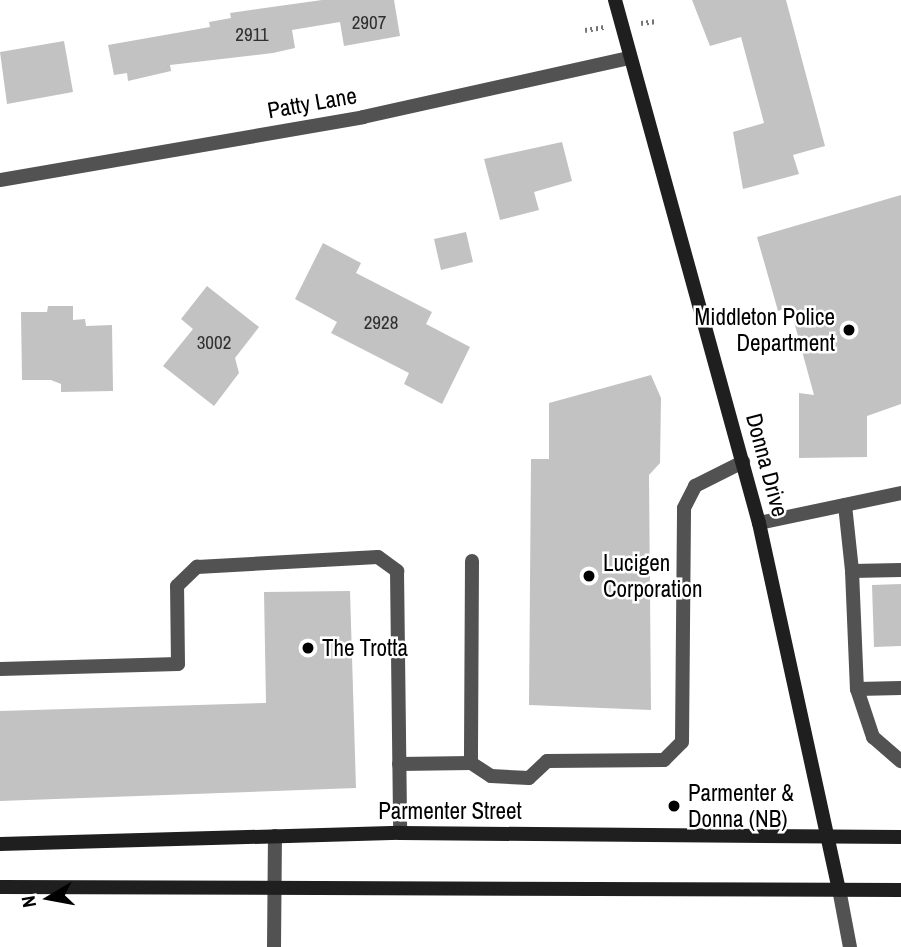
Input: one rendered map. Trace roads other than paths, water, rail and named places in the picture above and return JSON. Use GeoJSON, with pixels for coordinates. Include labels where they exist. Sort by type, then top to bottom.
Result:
{"type":"FeatureCollection","features":[{"type":"Feature","properties":{"kind":"street","name":"Donna Drive"},"geometry":{"type":"LineString","coordinates":[[615,0],[759,523],[829,838],[850,947]]}},
{"type":"Feature","properties":{"kind":"street","name":"Patty Lane"},"geometry":{"type":"LineString","coordinates":[[0,180],[363,117],[630,58]]}},
{"type":"Feature","properties":{"kind":"street"},"geometry":{"type":"LineString","coordinates":[[399,764],[471,763],[491,776],[529,778],[547,761],[664,760],[682,742],[684,508],[695,486],[743,462]]}},
{"type":"Feature","properties":{"kind":"street"},"geometry":{"type":"LineString","coordinates":[[759,523],[901,492]]}},
{"type":"Feature","properties":{"kind":"street"},"geometry":{"type":"LineString","coordinates":[[845,505],[852,571],[857,689],[873,737],[901,761]]}},
{"type":"Feature","properties":{"kind":"street"},"geometry":{"type":"LineString","coordinates":[[0,669],[178,664],[177,586],[197,567],[378,557],[397,571],[400,833]]}},
{"type":"Feature","properties":{"kind":"street"},"geometry":{"type":"LineString","coordinates":[[471,763],[472,561]]}},
{"type":"Feature","properties":{"kind":"street"},"geometry":{"type":"LineString","coordinates":[[852,571],[901,570]]}},
{"type":"Feature","properties":{"kind":"street"},"geometry":{"type":"LineString","coordinates":[[857,689],[901,688]]}},
{"type":"Feature","properties":{"kind":"street","name":"Parmenter Street"},"geometry":{"type":"LineString","coordinates":[[0,844],[400,833],[901,838]]}},
{"type":"Feature","properties":{"kind":"street"},"geometry":{"type":"LineString","coordinates":[[274,947],[277,885],[275,836]]}},
{"type":"Feature","properties":{"kind":"street"},"geometry":{"type":"LineString","coordinates":[[0,887],[277,885],[901,890]]}},
{"type":"Feature","properties":{"kind":"place","name":"Middleton Police Department"},"geometry":{"type":"Point","coordinates":[849,330]}},
{"type":"Feature","properties":{"kind":"place","name":"Lucigen Corporation"},"geometry":{"type":"Point","coordinates":[589,576]}},
{"type":"Feature","properties":{"kind":"place","name":"The Trotta"},"geometry":{"type":"Point","coordinates":[308,648]}},
{"type":"Feature","properties":{"kind":"place","name":"Parmenter & Donna (NB)"},"geometry":{"type":"Point","coordinates":[674,806]}}]}
